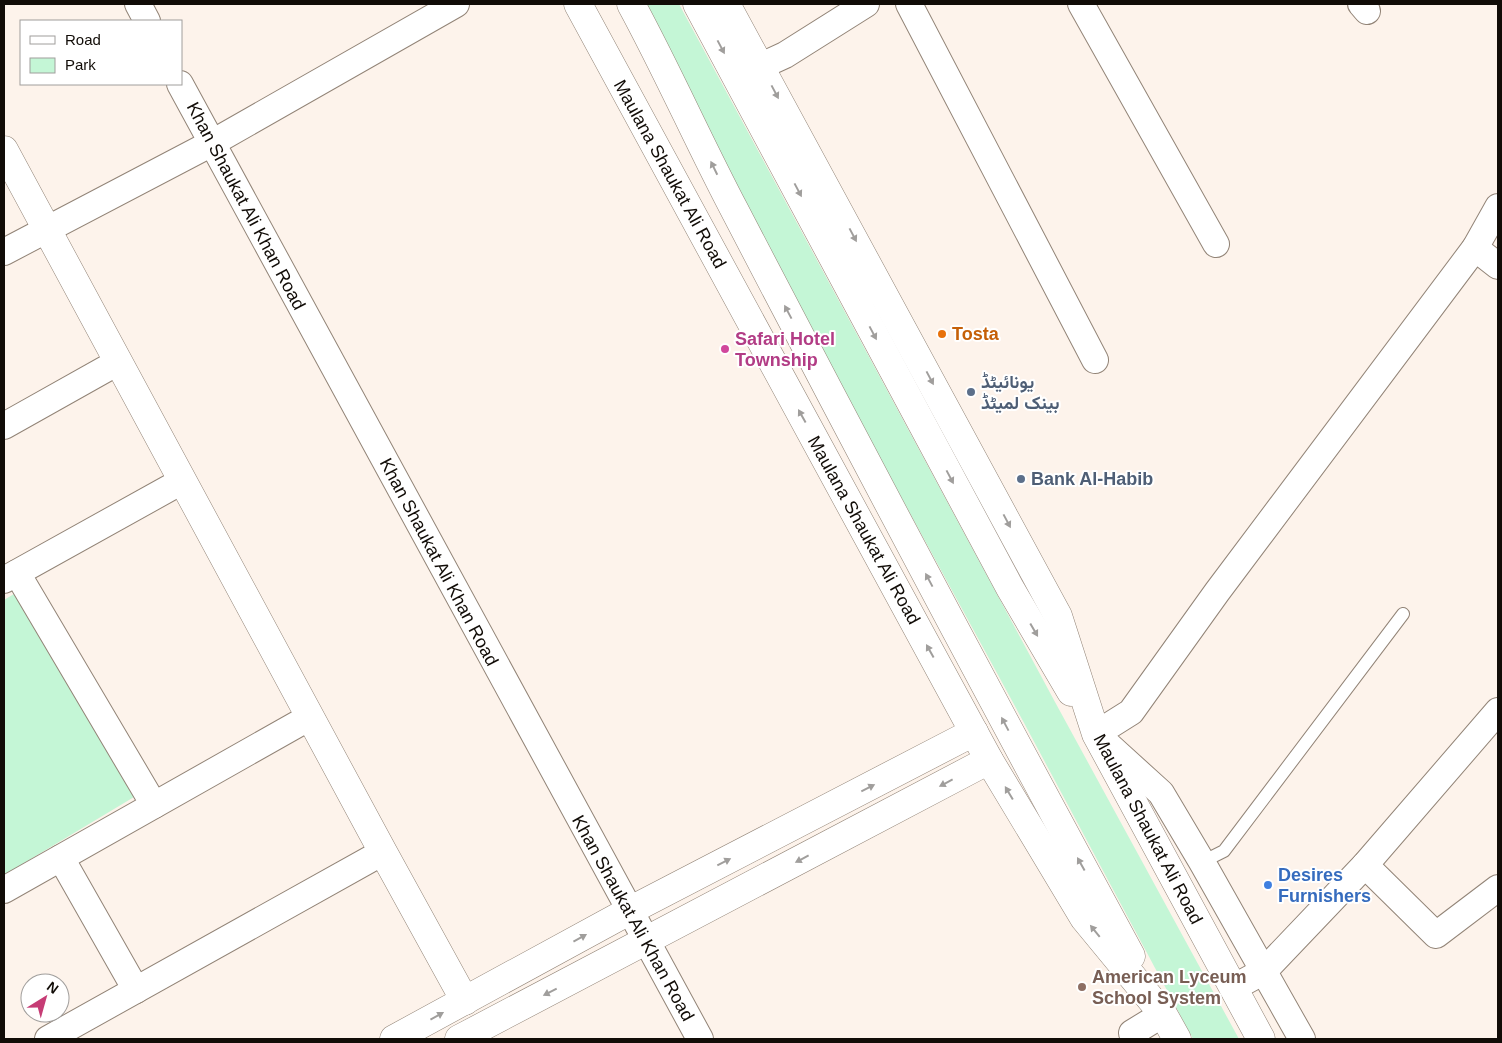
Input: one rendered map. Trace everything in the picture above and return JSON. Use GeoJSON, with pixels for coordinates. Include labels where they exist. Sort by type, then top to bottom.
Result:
{"type":"FeatureCollection","features":[{"type":"Feature","properties":{"kind":"main road","name":"Maulana Shaukat Ali Road"},"geometry":{"type":"LineString","coordinates":[[578,4],[989,760],[1084,918],[1163,1014],[1177,1039]]}},
{"type":"Feature","properties":{"kind":"main road"},"geometry":{"type":"LineString","coordinates":[[631,4],[654,46],[734,208],[1037,782],[1163,1014]]}},
{"type":"Feature","properties":{"kind":"main road"},"geometry":{"type":"LineString","coordinates":[[697,4],[1010,588],[1096,734]]}},
{"type":"Feature","properties":{"kind":"main road","name":"Maulana Shaukat Ali Road"},"geometry":{"type":"LineString","coordinates":[[726,4],[1058,616],[1096,734],[1260,1039]]}},
{"type":"Feature","properties":{"kind":"main road"},"geometry":{"type":"LineString","coordinates":[[4,150],[383,852],[465,1000]]}},
{"type":"Feature","properties":{"kind":"main road"},"geometry":{"type":"LineString","coordinates":[[394,1039],[629,911],[974,732]]}},
{"type":"Feature","properties":{"kind":"main road"},"geometry":{"type":"LineString","coordinates":[[475,1035],[989,760]]}},
{"type":"Feature","properties":{"kind":"street"},"geometry":{"type":"LineString","coordinates":[[138,4],[146,20]]}},
{"type":"Feature","properties":{"kind":"street"},"geometry":{"type":"LineString","coordinates":[[4,252],[212,143],[456,4]]}},
{"type":"Feature","properties":{"kind":"street"},"geometry":{"type":"LineString","coordinates":[[761,66],[785,55],[866,4]]}},
{"type":"Feature","properties":{"kind":"street"},"geometry":{"type":"LineString","coordinates":[[909,4],[1095,360]]}},
{"type":"Feature","properties":{"kind":"street"},"geometry":{"type":"LineString","coordinates":[[1081,4],[1216,244]]}},
{"type":"Feature","properties":{"kind":"street","name":"Khan Shaukat Ali Khan Road"},"geometry":{"type":"LineString","coordinates":[[181,85],[700,1039]]}},
{"type":"Feature","properties":{"kind":"street"},"geometry":{"type":"LineString","coordinates":[[1302,1039],[1161,793],[1096,734],[1131,712],[1216,592],[1475,248],[1498,207]]}},
{"type":"Feature","properties":{"kind":"street"},"geometry":{"type":"LineString","coordinates":[[1475,248],[1498,266]]}},
{"type":"Feature","properties":{"kind":"street"},"geometry":{"type":"LineString","coordinates":[[4,426],[118,362]]}},
{"type":"Feature","properties":{"kind":"street"},"geometry":{"type":"LineString","coordinates":[[154,805],[10,576],[182,481]]}},
{"type":"Feature","properties":{"kind":"street"},"geometry":{"type":"LineString","coordinates":[[1233,988],[1264,971],[1365,865],[1498,711]]}},
{"type":"Feature","properties":{"kind":"street"},"geometry":{"type":"LineString","coordinates":[[4,890],[310,717]]}},
{"type":"Feature","properties":{"kind":"street"},"geometry":{"type":"LineString","coordinates":[[48,1039],[383,852]]}},
{"type":"Feature","properties":{"kind":"street"},"geometry":{"type":"LineString","coordinates":[[61,858],[136,990]]}},
{"type":"Feature","properties":{"kind":"street"},"geometry":{"type":"LineString","coordinates":[[1365,865],[1436,935],[1498,888]]}},
{"type":"Feature","properties":{"kind":"street"},"geometry":{"type":"LineString","coordinates":[[1136,1039],[1132,1033],[1163,1014]]}},
{"type":"Feature","properties":{"kind":"lane"},"geometry":{"type":"LineString","coordinates":[[1202,862],[1224,851],[1403,614]]}},
{"type":"Feature","properties":{"kind":"green space"},"geometry":{"type":"Polygon","coordinates":[[[633,4],[679,4],[1239,1039],[1193,1039],[1023,721],[633,4]]]}},
{"type":"Feature","properties":{"kind":"green space"},"geometry":{"type":"Polygon","coordinates":[[[14,594],[134,797],[4,875],[4,600],[14,594]]]}},
{"type":"Feature","properties":{"kind":"place","name":"Tosta"},"geometry":{"type":"Point","coordinates":[942,334]}},
{"type":"Feature","properties":{"kind":"place","name":"Safari Hotel Township"},"geometry":{"type":"Point","coordinates":[725,349]}},
{"type":"Feature","properties":{"kind":"place","name":"یونائیٹڈ بینک لمیٹڈ"},"geometry":{"type":"Point","coordinates":[971,392]}},
{"type":"Feature","properties":{"kind":"place","name":"Bank Al-Habib"},"geometry":{"type":"Point","coordinates":[1021,479]}},
{"type":"Feature","properties":{"kind":"place","name":"Desires Furnishers"},"geometry":{"type":"Point","coordinates":[1268,885]}},
{"type":"Feature","properties":{"kind":"place","name":"American Lyceum School System"},"geometry":{"type":"Point","coordinates":[1082,987]}}]}
